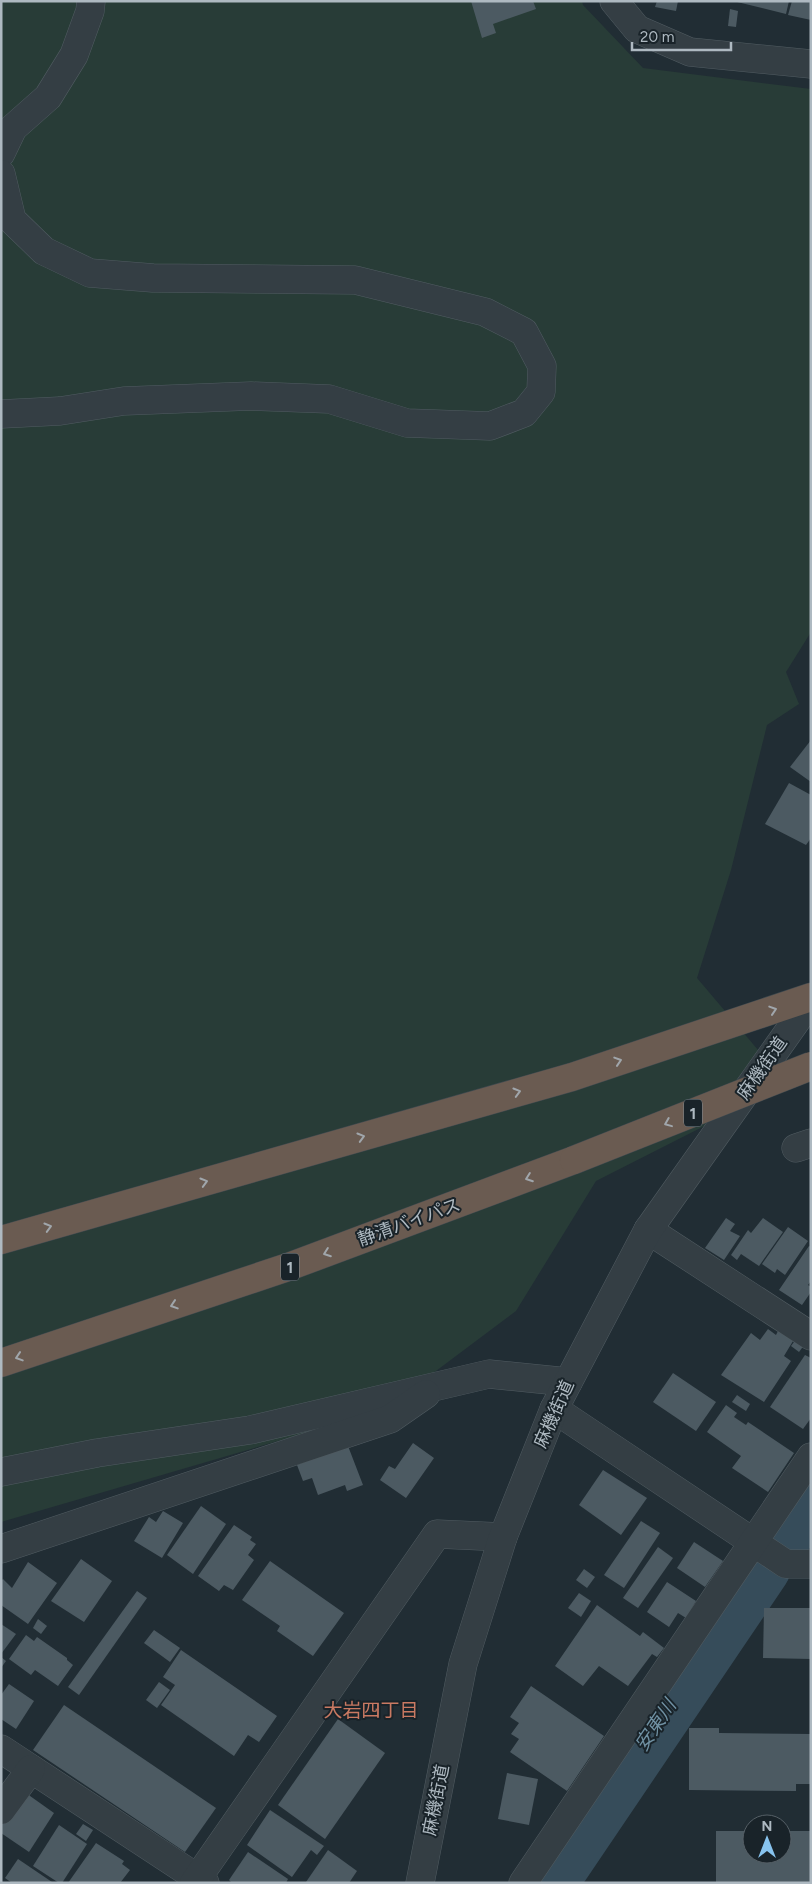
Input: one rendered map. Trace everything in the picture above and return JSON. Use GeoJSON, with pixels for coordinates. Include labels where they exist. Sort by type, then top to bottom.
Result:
{"type":"FeatureCollection","features":[{"type":"Feature","properties":{"kind":"highway"},"geometry":{"type":"LineString","coordinates":[[1,1240],[572,1076],[810,1002]]}},
{"type":"Feature","properties":{"kind":"highway","name":"静清バイパス"},"geometry":{"type":"LineString","coordinates":[[1,1363],[288,1267],[574,1160],[811,1066]]}},
{"type":"Feature","properties":{"kind":"street"},"geometry":{"type":"LineString","coordinates":[[1,153],[13,128],[48,97],[74,55],[90,11],[91,1]]}},
{"type":"Feature","properties":{"kind":"street"},"geometry":{"type":"LineString","coordinates":[[614,1],[637,28],[690,52],[811,64]]}},
{"type":"Feature","properties":{"kind":"street"},"geometry":{"type":"LineString","coordinates":[[1,174],[12,220],[44,251],[90,273],[153,278],[355,280],[485,312],[524,332],[542,366],[541,392],[524,413],[490,426],[407,423],[330,399],[252,396],[124,401],[60,410],[1,414]]}},
{"type":"Feature","properties":{"kind":"street","name":"麻機街道"},"geometry":{"type":"LineString","coordinates":[[420,1883],[463,1664],[503,1537],[554,1409],[648,1230],[810,1002]]}},
{"type":"Feature","properties":{"kind":"street"},"geometry":{"type":"LineString","coordinates":[[648,1230],[811,1336]]}},
{"type":"Feature","properties":{"kind":"street"},"geometry":{"type":"LineString","coordinates":[[1,1472],[97,1453],[250,1430],[489,1374],[568,1382]]}},
{"type":"Feature","properties":{"kind":"street"},"geometry":{"type":"LineString","coordinates":[[1,1549],[390,1419],[438,1386]]}},
{"type":"Feature","properties":{"kind":"street"},"geometry":{"type":"LineString","coordinates":[[554,1409],[786,1564],[811,1564]]}},
{"type":"Feature","properties":{"kind":"street"},"geometry":{"type":"LineString","coordinates":[[523,1883],[811,1457]]}},
{"type":"Feature","properties":{"kind":"street"},"geometry":{"type":"LineString","coordinates":[[1,1749],[199,1881],[437,1534],[503,1537]]}},
{"type":"Feature","properties":{"kind":"street"},"geometry":{"type":"LineString","coordinates":[[1,1810],[31,1769]]}},
{"type":"Feature","properties":{"kind":"green space"},"geometry":{"type":"Polygon","coordinates":[[[1,1],[582,1],[583,5],[643,68],[811,89],[811,632],[786,672],[799,704],[767,725],[731,870],[697,978],[787,1084],[596,1181],[516,1311],[384,1410],[1,1522],[1,1]]]}},
{"type":"Feature","properties":{"kind":"building"},"geometry":{"type":"Polygon","coordinates":[[[471,1],[533,1],[536,9],[493,24],[496,33],[482,38],[471,1]]]}},
{"type":"Feature","properties":{"kind":"building"},"geometry":{"type":"Polygon","coordinates":[[[657,1],[678,1],[676,11],[655,7],[657,1]]]}},
{"type":"Feature","properties":{"kind":"building"},"geometry":{"type":"Polygon","coordinates":[[[733,1],[789,1],[786,14],[733,1]]]}},
{"type":"Feature","properties":{"kind":"building"},"geometry":{"type":"Polygon","coordinates":[[[792,1],[811,1],[811,20],[788,15],[792,1]]]}},
{"type":"Feature","properties":{"kind":"building"},"geometry":{"type":"Polygon","coordinates":[[[730,9],[738,11],[736,27],[728,26],[730,9]]]}},
{"type":"Feature","properties":{"kind":"building"},"geometry":{"type":"Polygon","coordinates":[[[811,740],[811,782],[790,767],[811,740]]]}},
{"type":"Feature","properties":{"kind":"building"},"geometry":{"type":"Polygon","coordinates":[[[789,783],[811,795],[811,838],[806,845],[765,824],[789,783]]]}},
{"type":"Feature","properties":{"kind":"building"},"geometry":{"type":"Polygon","coordinates":[[[726,1218],[735,1224],[730,1231],[740,1236],[724,1260],[705,1248],[726,1218]]]}},
{"type":"Feature","properties":{"kind":"building"},"geometry":{"type":"Polygon","coordinates":[[[763,1218],[783,1232],[759,1266],[741,1254],[737,1260],[731,1255],[748,1230],[751,1233],[763,1218]]]}},
{"type":"Feature","properties":{"kind":"building"},"geometry":{"type":"Polygon","coordinates":[[[788,1227],[808,1241],[785,1275],[777,1269],[775,1273],[762,1264],[788,1227]]]}},
{"type":"Feature","properties":{"kind":"building"},"geometry":{"type":"Polygon","coordinates":[[[809,1246],[811,1247],[811,1281],[808,1285],[811,1287],[811,1292],[802,1305],[779,1290],[809,1246]]]}},
{"type":"Feature","properties":{"kind":"building"},"geometry":{"type":"Polygon","coordinates":[[[768,1329],[776,1335],[778,1331],[793,1341],[784,1356],[791,1361],[764,1402],[721,1375],[751,1333],[760,1340],[768,1329]]]}},
{"type":"Feature","properties":{"kind":"building"},"geometry":{"type":"Polygon","coordinates":[[[797,1338],[805,1344],[799,1352],[791,1346],[797,1338]]]}},
{"type":"Feature","properties":{"kind":"building"},"geometry":{"type":"Polygon","coordinates":[[[805,1355],[811,1358],[811,1418],[803,1429],[770,1407],[805,1355]]]}},
{"type":"Feature","properties":{"kind":"building"},"geometry":{"type":"Polygon","coordinates":[[[673,1373],[716,1402],[696,1431],[653,1402],[673,1373]]]}},
{"type":"Feature","properties":{"kind":"building"},"geometry":{"type":"Polygon","coordinates":[[[737,1395],[750,1404],[746,1411],[732,1402],[737,1395]]]}},
{"type":"Feature","properties":{"kind":"building"},"geometry":{"type":"Polygon","coordinates":[[[726,1405],[737,1413],[734,1417],[746,1425],[748,1422],[794,1453],[768,1492],[732,1468],[741,1456],[707,1432],[726,1405]]]}},
{"type":"Feature","properties":{"kind":"building"},"geometry":{"type":"Polygon","coordinates":[[[413,1443],[434,1458],[406,1498],[380,1480],[389,1466],[395,1469],[413,1443]]]}},
{"type":"Feature","properties":{"kind":"building"},"geometry":{"type":"Polygon","coordinates":[[[348,1446],[363,1485],[347,1491],[345,1485],[318,1495],[312,1478],[303,1481],[297,1465],[348,1446]]]}},
{"type":"Feature","properties":{"kind":"building"},"geometry":{"type":"Polygon","coordinates":[[[603,1470],[647,1498],[621,1535],[579,1505],[603,1470]]]}},
{"type":"Feature","properties":{"kind":"building"},"geometry":{"type":"Polygon","coordinates":[[[201,1506],[226,1524],[193,1574],[167,1555],[201,1506]]]}},
{"type":"Feature","properties":{"kind":"building"},"geometry":{"type":"Polygon","coordinates":[[[163,1511],[183,1523],[162,1558],[134,1541],[149,1517],[156,1522],[163,1511]]]}},
{"type":"Feature","properties":{"kind":"building"},"geometry":{"type":"Polygon","coordinates":[[[641,1521],[660,1533],[624,1588],[604,1575],[641,1521]]]}},
{"type":"Feature","properties":{"kind":"building"},"geometry":{"type":"Polygon","coordinates":[[[234,1525],[252,1537],[250,1540],[256,1544],[248,1555],[254,1560],[233,1590],[224,1585],[219,1591],[198,1576],[234,1525]]]}},
{"type":"Feature","properties":{"kind":"building"},"geometry":{"type":"Polygon","coordinates":[[[694,1542],[723,1561],[705,1587],[677,1568],[694,1542]]]}},
{"type":"Feature","properties":{"kind":"building"},"geometry":{"type":"Polygon","coordinates":[[[658,1547],[673,1558],[638,1608],[623,1598],[658,1547]]]}},
{"type":"Feature","properties":{"kind":"building"},"geometry":{"type":"Polygon","coordinates":[[[81,1559],[112,1581],[84,1622],[51,1601],[81,1559]]]}},
{"type":"Feature","properties":{"kind":"building"},"geometry":{"type":"Polygon","coordinates":[[[270,1561],[344,1613],[313,1656],[277,1631],[280,1626],[242,1600],[270,1561]]]}},
{"type":"Feature","properties":{"kind":"building"},"geometry":{"type":"Polygon","coordinates":[[[28,1562],[57,1583],[28,1624],[1,1605],[1,1581],[3,1579],[12,1588],[28,1562]]]}},
{"type":"Feature","properties":{"kind":"building"},"geometry":{"type":"Polygon","coordinates":[[[584,1569],[595,1577],[587,1588],[576,1580],[584,1569]]]}},
{"type":"Feature","properties":{"kind":"building"},"geometry":{"type":"Polygon","coordinates":[[[667,1582],[696,1601],[686,1618],[678,1613],[669,1627],[647,1612],[667,1582]]]}},
{"type":"Feature","properties":{"kind":"building"},"geometry":{"type":"Polygon","coordinates":[[[137,1591],[147,1598],[79,1695],[68,1687],[137,1591]]]}},
{"type":"Feature","properties":{"kind":"building"},"geometry":{"type":"Polygon","coordinates":[[[579,1593],[591,1601],[581,1617],[568,1608],[579,1593]]]}},
{"type":"Feature","properties":{"kind":"building"},"geometry":{"type":"Polygon","coordinates":[[[597,1605],[640,1636],[643,1632],[664,1648],[657,1657],[652,1654],[628,1686],[599,1666],[583,1686],[555,1666],[597,1605]]]}},
{"type":"Feature","properties":{"kind":"building"},"geometry":{"type":"Polygon","coordinates":[[[764,1608],[811,1608],[811,1659],[763,1658],[764,1608]]]}},
{"type":"Feature","properties":{"kind":"building"},"geometry":{"type":"Polygon","coordinates":[[[38,1619],[47,1626],[41,1634],[33,1628],[38,1619]]]}},
{"type":"Feature","properties":{"kind":"building"},"geometry":{"type":"Polygon","coordinates":[[[1,1624],[16,1634],[1,1654],[1,1624]]]}},
{"type":"Feature","properties":{"kind":"building"},"geometry":{"type":"Polygon","coordinates":[[[154,1630],[180,1648],[170,1662],[144,1643],[154,1630]]]}},
{"type":"Feature","properties":{"kind":"building"},"geometry":{"type":"Polygon","coordinates":[[[26,1635],[34,1641],[37,1637],[67,1658],[73,1665],[58,1686],[35,1670],[31,1675],[9,1659],[26,1635]]]}},
{"type":"Feature","properties":{"kind":"building"},"geometry":{"type":"Polygon","coordinates":[[[181,1650],[277,1716],[259,1742],[248,1735],[234,1756],[161,1705],[175,1685],[163,1677],[181,1650]]]}},
{"type":"Feature","properties":{"kind":"building"},"geometry":{"type":"Polygon","coordinates":[[[1,1657],[6,1661],[1,1668],[1,1657]]]}},
{"type":"Feature","properties":{"kind":"building"},"geometry":{"type":"Polygon","coordinates":[[[159,1682],[170,1690],[157,1708],[146,1700],[159,1682]]]}},
{"type":"Feature","properties":{"kind":"building"},"geometry":{"type":"Polygon","coordinates":[[[9,1684],[34,1701],[16,1729],[1,1719],[1,1695],[9,1684]]]}},
{"type":"Feature","properties":{"kind":"building"},"geometry":{"type":"Polygon","coordinates":[[[531,1686],[604,1736],[567,1791],[510,1752],[519,1739],[511,1734],[519,1723],[510,1717],[531,1686]]]}},
{"type":"Feature","properties":{"kind":"building"},"geometry":{"type":"Polygon","coordinates":[[[64,1705],[216,1808],[185,1852],[33,1750],[64,1705]]]}},
{"type":"Feature","properties":{"kind":"building"},"geometry":{"type":"Polygon","coordinates":[[[338,1719],[385,1753],[325,1839],[278,1805],[338,1719]]]}},
{"type":"Feature","properties":{"kind":"building"},"geometry":{"type":"Polygon","coordinates":[[[689,1728],[719,1728],[719,1733],[811,1734],[811,1784],[796,1784],[796,1791],[689,1790],[689,1728]]]}},
{"type":"Feature","properties":{"kind":"building"},"geometry":{"type":"Polygon","coordinates":[[[507,1773],[538,1779],[529,1825],[498,1819],[507,1773]]]}},
{"type":"Feature","properties":{"kind":"building"},"geometry":{"type":"Polygon","coordinates":[[[23,1791],[54,1813],[29,1852],[1,1833],[1,1824],[23,1791]]]}},
{"type":"Feature","properties":{"kind":"building"},"geometry":{"type":"Polygon","coordinates":[[[270,1810],[324,1846],[317,1855],[311,1850],[292,1877],[247,1845],[270,1810]]]}},
{"type":"Feature","properties":{"kind":"building"},"geometry":{"type":"Polygon","coordinates":[[[83,1824],[93,1830],[86,1841],[76,1834],[83,1824]]]}},
{"type":"Feature","properties":{"kind":"building"},"geometry":{"type":"Polygon","coordinates":[[[59,1825],[87,1844],[62,1883],[59,1883],[33,1866],[59,1825]]]}},
{"type":"Feature","properties":{"kind":"building"},"geometry":{"type":"Polygon","coordinates":[[[716,1831],[742,1831],[742,1864],[792,1864],[792,1831],[811,1831],[811,1883],[716,1883],[716,1831]]]}},
{"type":"Feature","properties":{"kind":"building"},"geometry":{"type":"Polygon","coordinates":[[[96,1843],[124,1861],[122,1864],[130,1870],[120,1883],[68,1883],[96,1843]]]}},
{"type":"Feature","properties":{"kind":"building"},"geometry":{"type":"Polygon","coordinates":[[[328,1850],[357,1871],[349,1883],[306,1882],[328,1850]]]}},
{"type":"Feature","properties":{"kind":"building"},"geometry":{"type":"Polygon","coordinates":[[[248,1852],[288,1879],[286,1883],[232,1883],[229,1880],[248,1852]]]}},
{"type":"Feature","properties":{"kind":"building"},"geometry":{"type":"Polygon","coordinates":[[[18,1859],[52,1882],[12,1883],[5,1878],[18,1859]]]}},
{"type":"Feature","properties":{"kind":"waterway","name":"安東川"},"geometry":{"type":"LineString","coordinates":[[779,1541],[811,1494]]}},
{"type":"Feature","properties":{"kind":"waterway","name":"安東川"},"geometry":{"type":"LineString","coordinates":[[548,1883],[761,1568]]}},
{"type":"Feature","properties":{"kind":"district","name":"大岩四丁目"},"geometry":{"type":"Point","coordinates":[371,1710]}}]}
